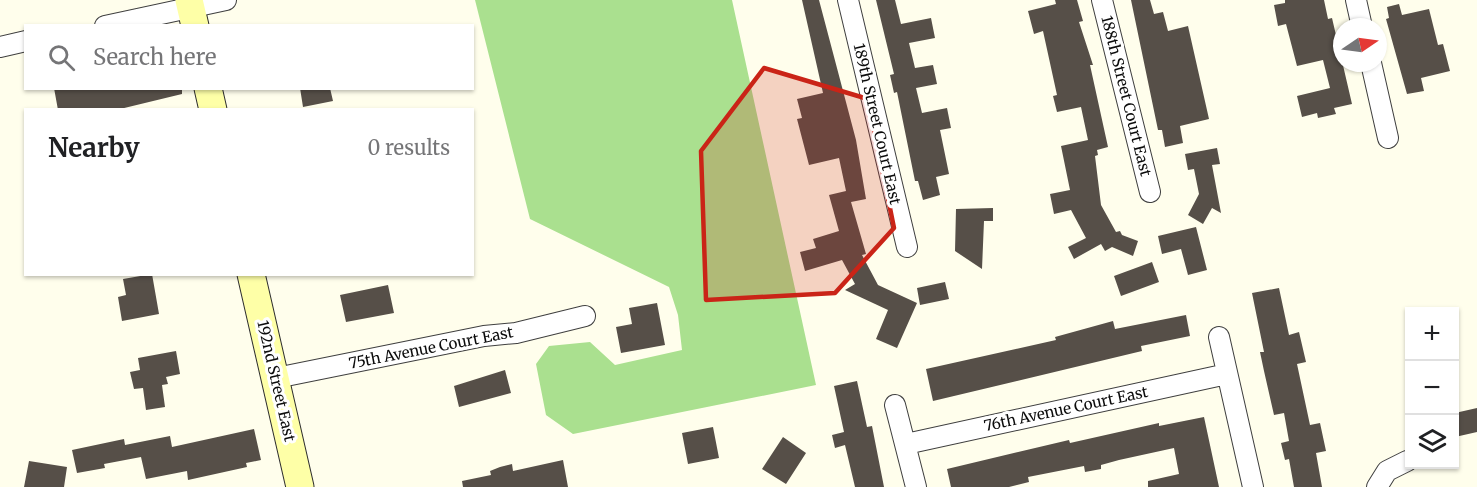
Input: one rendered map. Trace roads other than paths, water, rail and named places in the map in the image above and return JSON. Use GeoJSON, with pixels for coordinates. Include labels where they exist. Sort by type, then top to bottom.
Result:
{"type":"FeatureCollection","features":[{"type":"Feature","properties":{"kind":"street"},"geometry":{"type":"LineString","coordinates":[[117,24],[192,11],[226,0]]}},
{"type":"Feature","properties":{"kind":"street","name":"189th Street Court East"},"geometry":{"type":"LineString","coordinates":[[848,0],[907,247]]}},
{"type":"Feature","properties":{"kind":"street","name":"188th Street Court East"},"geometry":{"type":"LineString","coordinates":[[1102,0],[1150,192]]}},
{"type":"Feature","properties":{"kind":"street"},"geometry":{"type":"LineString","coordinates":[[1356,0],[1360,18]]}},
{"type":"Feature","properties":{"kind":"street"},"geometry":{"type":"LineString","coordinates":[[0,46],[24,41]]}},
{"type":"Feature","properties":{"kind":"street"},"geometry":{"type":"LineString","coordinates":[[1373,72],[1388,138]]}},
{"type":"Feature","properties":{"kind":"street"},"geometry":{"type":"LineString","coordinates":[[208,90],[213,108]]}},
{"type":"Feature","properties":{"kind":"street","name":"192nd Street East"},"geometry":{"type":"LineString","coordinates":[[251,276],[300,487]]}},
{"type":"Feature","properties":{"kind":"street","name":"75th Avenue Court East"},"geometry":{"type":"LineString","coordinates":[[276,378],[484,336],[516,333],[585,316]]}},
{"type":"Feature","properties":{"kind":"street"},"geometry":{"type":"LineString","coordinates":[[1220,337],[1254,487]]}},
{"type":"Feature","properties":{"kind":"street","name":"76th Avenue Court East"},"geometry":{"type":"LineString","coordinates":[[906,444],[1227,374]]}},
{"type":"Feature","properties":{"kind":"street"},"geometry":{"type":"LineString","coordinates":[[895,405],[916,487]]}},
{"type":"Feature","properties":{"kind":"street"},"geometry":{"type":"LineString","coordinates":[[1377,487],[1387,471],[1405,462]]}}]}
